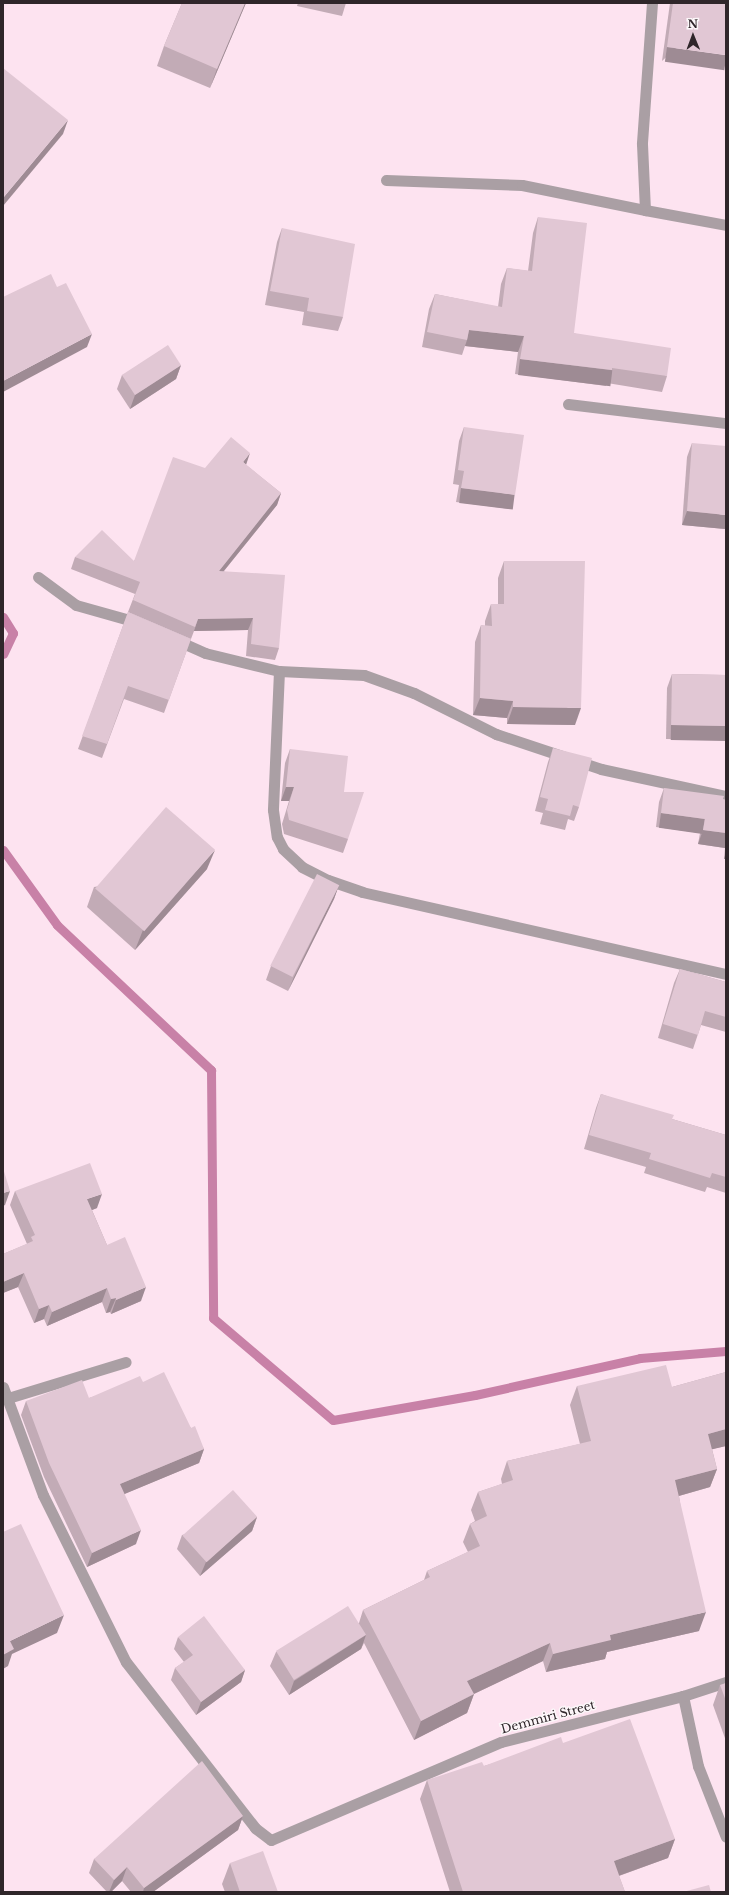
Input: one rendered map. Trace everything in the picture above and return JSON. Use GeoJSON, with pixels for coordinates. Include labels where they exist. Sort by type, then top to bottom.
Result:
{"type":"FeatureCollection","features":[{"type":"Feature","properties":{"kind":"street"},"geometry":{"type":"LineString","coordinates":[[645,210],[642,144],[652,3]]}},
{"type":"Feature","properties":{"kind":"street"},"geometry":{"type":"LineString","coordinates":[[386,180],[522,185],[726,225]]}},
{"type":"Feature","properties":{"kind":"street"},"geometry":{"type":"LineString","coordinates":[[568,404],[726,423]]}},
{"type":"Feature","properties":{"kind":"street"},"geometry":{"type":"LineString","coordinates":[[38,577],[76,605],[151,628]]}},
{"type":"Feature","properties":{"kind":"street"},"geometry":{"type":"LineString","coordinates":[[164,634],[205,653],[279,671],[364,675],[414,693],[496,734],[601,769],[726,796]]}},
{"type":"Feature","properties":{"kind":"street"},"geometry":{"type":"LineString","coordinates":[[279,671],[273,810],[280,843],[302,867],[328,880],[362,892],[726,974]]}},
{"type":"Feature","properties":{"kind":"street"},"geometry":{"type":"LineString","coordinates":[[5,1392],[126,1362]]}},
{"type":"Feature","properties":{"kind":"street","name":"Demmiri Street"},"geometry":{"type":"LineString","coordinates":[[5,1392],[43,1495],[126,1662],[255,1828],[271,1840],[502,1742],[683,1696],[726,1682]]}},
{"type":"Feature","properties":{"kind":"street"},"geometry":{"type":"LineString","coordinates":[[683,1696],[698,1766],[726,1837]]}},
{"type":"Feature","properties":{"kind":"building"},"geometry":{"type":"Polygon","coordinates":[[[182,3],[245,3],[217,69],[164,46],[182,3]]]}},
{"type":"Feature","properties":{"kind":"building"},"geometry":{"type":"Polygon","coordinates":[[[673,3],[726,3],[726,55],[667,47],[673,3]]]}},
{"type":"Feature","properties":{"kind":"building"},"geometry":{"type":"Polygon","coordinates":[[[3,68],[68,120],[3,198],[3,68]]]}},
{"type":"Feature","properties":{"kind":"building"},"geometry":{"type":"Polygon","coordinates":[[[538,217],[587,223],[574,333],[671,348],[667,376],[612,368],[612,370],[520,359],[524,336],[469,330],[467,340],[427,332],[435,294],[502,307],[507,268],[532,271],[538,217]]]}},
{"type":"Feature","properties":{"kind":"building"},"geometry":{"type":"Polygon","coordinates":[[[282,228],[355,244],[343,317],[307,311],[309,298],[270,291],[282,228]]]}},
{"type":"Feature","properties":{"kind":"building"},"geometry":{"type":"Polygon","coordinates":[[[51,274],[57,287],[66,283],[92,334],[3,381],[3,297],[51,274]]]}},
{"type":"Feature","properties":{"kind":"building"},"geometry":{"type":"Polygon","coordinates":[[[168,345],[181,365],[135,395],[122,375],[168,345]]]}},
{"type":"Feature","properties":{"kind":"building"},"geometry":{"type":"Polygon","coordinates":[[[464,427],[524,435],[515,495],[461,488],[464,471],[458,470],[464,427]]]}},
{"type":"Feature","properties":{"kind":"building"},"geometry":{"type":"Polygon","coordinates":[[[231,437],[250,453],[243,462],[281,493],[219,571],[285,575],[279,648],[251,644],[253,618],[198,619],[195,627],[133,600],[140,582],[75,557],[102,530],[134,561],[173,457],[205,468],[231,437]]]}},
{"type":"Feature","properties":{"kind":"building"},"geometry":{"type":"Polygon","coordinates":[[[692,443],[726,446],[726,515],[687,511],[692,443]]]}},
{"type":"Feature","properties":{"kind":"building"},"geometry":{"type":"Polygon","coordinates":[[[504,561],[585,561],[581,708],[513,707],[513,701],[480,698],[481,625],[492,626],[491,604],[504,604],[504,561]]]}},
{"type":"Feature","properties":{"kind":"building"},"geometry":{"type":"Polygon","coordinates":[[[128,612],[191,639],[169,700],[128,686],[107,744],[82,736],[128,612]]]}},
{"type":"Feature","properties":{"kind":"building"},"geometry":{"type":"Polygon","coordinates":[[[672,674],[726,675],[725,726],[671,725],[672,674]]]}},
{"type":"Feature","properties":{"kind":"building"},"geometry":{"type":"Polygon","coordinates":[[[553,748],[592,758],[579,807],[573,805],[570,816],[545,810],[548,799],[540,797],[553,748]]]}},
{"type":"Feature","properties":{"kind":"building"},"geometry":{"type":"Polygon","coordinates":[[[290,749],[348,756],[344,792],[364,792],[348,839],[289,820],[287,810],[294,787],[286,787],[290,749]]]}},
{"type":"Feature","properties":{"kind":"building"},"geometry":{"type":"Polygon","coordinates":[[[664,788],[724,796],[723,799],[726,800],[726,833],[703,830],[705,819],[661,813],[664,788]]]}},
{"type":"Feature","properties":{"kind":"building"},"geometry":{"type":"Polygon","coordinates":[[[166,807],[215,850],[144,931],[95,889],[166,807]]]}},
{"type":"Feature","properties":{"kind":"building"},"geometry":{"type":"Polygon","coordinates":[[[317,874],[339,885],[293,977],[270,966],[317,874]]]}},
{"type":"Feature","properties":{"kind":"building"},"geometry":{"type":"Polygon","coordinates":[[[680,969],[726,982],[726,1017],[705,1011],[698,1035],[663,1024],[680,969]]]}},
{"type":"Feature","properties":{"kind":"building"},"geometry":{"type":"Polygon","coordinates":[[[601,1094],[674,1115],[672,1119],[726,1135],[726,1177],[712,1173],[710,1178],[649,1159],[651,1153],[589,1135],[601,1094]]]}},
{"type":"Feature","properties":{"kind":"building"},"geometry":{"type":"Polygon","coordinates":[[[90,1163],[102,1194],[87,1199],[107,1245],[125,1237],[146,1287],[116,1300],[116,1298],[111,1299],[107,1288],[52,1312],[49,1305],[39,1309],[24,1273],[3,1282],[3,1254],[33,1241],[31,1237],[35,1235],[15,1191],[90,1163]]]}},
{"type":"Feature","properties":{"kind":"building"},"geometry":{"type":"Polygon","coordinates":[[[3,1168],[10,1191],[3,1193],[3,1168]]]}},
{"type":"Feature","properties":{"kind":"building"},"geometry":{"type":"Polygon","coordinates":[[[666,1365],[672,1387],[726,1372],[726,1429],[708,1434],[717,1469],[675,1480],[706,1612],[610,1635],[611,1640],[553,1654],[550,1643],[467,1681],[474,1694],[421,1721],[363,1610],[430,1577],[427,1571],[480,1546],[470,1524],[487,1516],[478,1492],[513,1480],[507,1461],[591,1441],[577,1386],[666,1365]]]}},
{"type":"Feature","properties":{"kind":"building"},"geometry":{"type":"Polygon","coordinates":[[[164,1372],[191,1428],[195,1426],[204,1449],[120,1484],[141,1530],[92,1553],[49,1463],[26,1401],[82,1380],[89,1398],[140,1376],[143,1382],[164,1372]]]}},
{"type":"Feature","properties":{"kind":"building"},"geometry":{"type":"Polygon","coordinates":[[[233,1490],[257,1517],[207,1562],[182,1536],[233,1490]]]}},
{"type":"Feature","properties":{"kind":"building"},"geometry":{"type":"Polygon","coordinates":[[[21,1524],[64,1615],[10,1641],[14,1649],[3,1655],[3,1532],[21,1524]]]}},
{"type":"Feature","properties":{"kind":"building"},"geometry":{"type":"Polygon","coordinates":[[[348,1606],[366,1635],[294,1680],[276,1651],[348,1606]]]}},
{"type":"Feature","properties":{"kind":"building"},"geometry":{"type":"Polygon","coordinates":[[[204,1616],[245,1670],[201,1702],[175,1668],[193,1655],[178,1637],[204,1616]]]}},
{"type":"Feature","properties":{"kind":"building"},"geometry":{"type":"Polygon","coordinates":[[[726,1683],[726,1701],[720,1685],[726,1683]]]}},
{"type":"Feature","properties":{"kind":"building"},"geometry":{"type":"Polygon","coordinates":[[[630,1719],[675,1839],[614,1861],[625,1892],[463,1892],[427,1780],[482,1762],[484,1766],[561,1737],[563,1743],[630,1719]]]}},
{"type":"Feature","properties":{"kind":"building"},"geometry":{"type":"Polygon","coordinates":[[[202,1761],[243,1816],[144,1888],[127,1867],[114,1880],[94,1859],[202,1761]]]}},
{"type":"Feature","properties":{"kind":"building"},"geometry":{"type":"Polygon","coordinates":[[[263,1851],[278,1892],[240,1892],[230,1863],[263,1851]]]}},
{"type":"Feature","properties":{"kind":"building"},"geometry":{"type":"Polygon","coordinates":[[[709,1885],[711,1892],[683,1892],[709,1885]]]}},
{"type":"Feature","properties":{"kind":"waterway"},"geometry":{"type":"LineString","coordinates":[[3,617],[13,633],[3,654]]}},
{"type":"Feature","properties":{"kind":"waterway"},"geometry":{"type":"LineString","coordinates":[[3,850],[57,925],[211,1070],[213,1318],[333,1420],[475,1395],[640,1358],[726,1351]]}}]}
